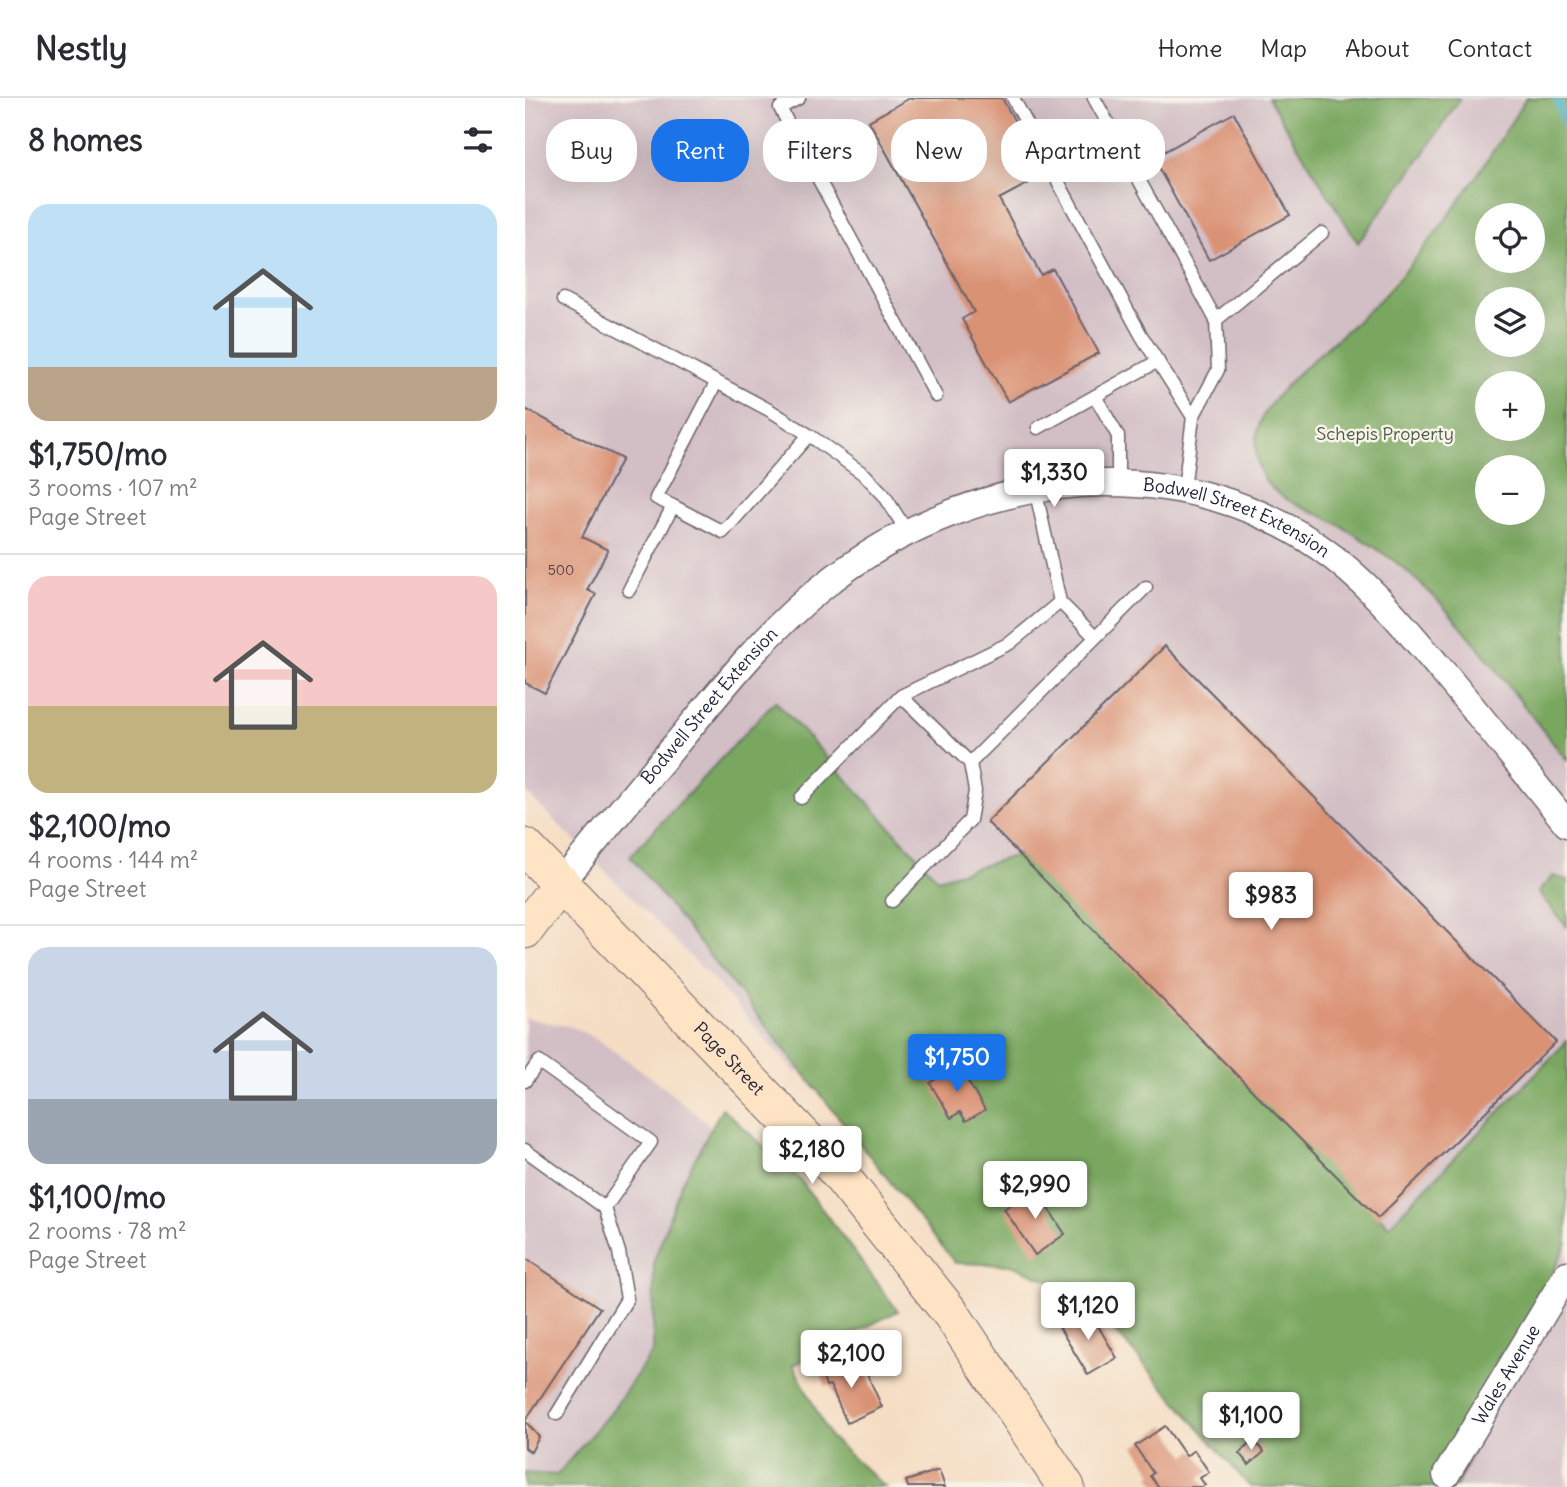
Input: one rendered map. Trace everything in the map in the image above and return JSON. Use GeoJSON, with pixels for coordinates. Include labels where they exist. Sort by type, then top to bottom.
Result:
{"type":"FeatureCollection","features":[{"type":"Feature","properties":{"kind":"main road","name":"Page Street"},"geometry":{"type":"LineString","coordinates":[[525,847],[836,1170],[952,1315],[1066,1487]]}},
{"type":"Feature","properties":{"kind":"main road"},"geometry":{"type":"LineString","coordinates":[[525,930],[561,883]]}},
{"type":"Feature","properties":{"kind":"street","name":"Bodwell Street Extension"},"geometry":{"type":"LineString","coordinates":[[561,883],[765,639],[823,586],[908,533],[980,502],[1034,488],[1118,483],[1184,489],[1245,507],[1319,548],[1359,580],[1411,634],[1567,824]]}},
{"type":"Feature","properties":{"kind":"street","name":"Wales Avenue"},"geometry":{"type":"LineString","coordinates":[[1446,1475],[1567,1275]]}},
{"type":"Feature","properties":{"kind":"lane"},"geometry":{"type":"LineString","coordinates":[[799,98],[780,108],[936,396]]}},
{"type":"Feature","properties":{"kind":"lane"},"geometry":{"type":"LineString","coordinates":[[1013,98],[1158,361],[1193,417]]}},
{"type":"Feature","properties":{"kind":"lane"},"geometry":{"type":"LineString","coordinates":[[1094,98],[1216,320],[1219,370],[1193,417],[1184,489]]}},
{"type":"Feature","properties":{"kind":"lane"},"geometry":{"type":"LineString","coordinates":[[1216,320],[1322,233]]}},
{"type":"Feature","properties":{"kind":"lane"},"geometry":{"type":"LineString","coordinates":[[563,300],[809,435],[865,475],[884,495],[908,533]]}},
{"type":"Feature","properties":{"kind":"lane"},"geometry":{"type":"LineString","coordinates":[[1038,428],[1158,361]]}},
{"type":"Feature","properties":{"kind":"lane"},"geometry":{"type":"LineString","coordinates":[[716,383],[656,498],[723,532],[809,435]]}},
{"type":"Feature","properties":{"kind":"lane"},"geometry":{"type":"LineString","coordinates":[[1095,396],[1118,436],[1118,483]]}},
{"type":"Feature","properties":{"kind":"lane"},"geometry":{"type":"LineString","coordinates":[[1034,488],[1060,602],[1095,637]]}},
{"type":"Feature","properties":{"kind":"lane"},"geometry":{"type":"LineString","coordinates":[[629,590],[673,506]]}},
{"type":"Feature","properties":{"kind":"lane"},"geometry":{"type":"LineString","coordinates":[[970,762],[1146,587]]}},
{"type":"Feature","properties":{"kind":"lane"},"geometry":{"type":"LineString","coordinates":[[801,798],[901,696],[1010,643],[1060,602]]}},
{"type":"Feature","properties":{"kind":"lane"},"geometry":{"type":"LineString","coordinates":[[892,901],[970,820],[975,791],[970,762],[901,696]]}},
{"type":"Feature","properties":{"kind":"lane"},"geometry":{"type":"LineString","coordinates":[[525,1081],[539,1062],[652,1142],[605,1208]]}},
{"type":"Feature","properties":{"kind":"lane"},"geometry":{"type":"LineString","coordinates":[[525,1150],[605,1208],[619,1252],[627,1299],[557,1415]]}},
{"type":"Feature","properties":{"kind":"shaded area"},"geometry":{"type":"Polygon","coordinates":[[[525,98],[1268,98],[1358,242],[1423,155],[1460,98],[1526,98],[1444,223],[1349,332],[1274,401],[1256,436],[1279,495],[1340,525],[1415,579],[1464,628],[1567,760],[1567,1487],[1444,1487],[977,901],[797,1074],[709,975],[525,791],[525,98]]]}},
{"type":"Feature","properties":{"kind":"shaded area"},"geometry":{"type":"Polygon","coordinates":[[[525,1018],[572,1027],[597,1039],[652,1078],[756,1163],[736,1327],[806,1447],[525,1487],[525,1018]]]}},
{"type":"Feature","properties":{"kind":"green space"},"geometry":{"type":"Polygon","coordinates":[[[1268,98],[1460,98],[1423,155],[1358,243],[1268,98]]]}},
{"type":"Feature","properties":{"kind":"green space","name":"Schepis Property"},"geometry":{"type":"Polygon","coordinates":[[[1526,98],[1567,98],[1567,760],[1443,605],[1394,561],[1351,532],[1276,492],[1262,475],[1256,452],[1257,437],[1264,414],[1286,385],[1380,299],[1421,252],[1476,177],[1526,98]]]}},
{"type":"Feature","properties":{"kind":"green space"},"geometry":{"type":"Polygon","coordinates":[[[775,701],[938,879],[1024,853],[1389,1226],[1567,1041],[1567,1242],[1456,1487],[1250,1487],[1084,1295],[1011,1265],[955,1263],[630,856],[775,701]]]}},
{"type":"Feature","properties":{"kind":"green space"},"geometry":{"type":"Polygon","coordinates":[[[1553,876],[1567,880],[1567,927],[1538,892],[1553,876]]]}},
{"type":"Feature","properties":{"kind":"green space"},"geometry":{"type":"Polygon","coordinates":[[[722,1108],[801,1181],[898,1311],[793,1365],[830,1437],[885,1487],[525,1487],[525,1473],[557,1475],[614,1408],[653,1351],[654,1261],[681,1185],[722,1108]]]}},
{"type":"Feature","properties":{"kind":"building"},"geometry":{"type":"Polygon","coordinates":[[[910,98],[1002,98],[1013,119],[1001,119],[1001,182],[1031,182],[999,199],[1041,275],[1053,269],[1099,353],[1008,402],[962,319],[974,312],[903,182],[987,182],[987,119],[891,119],[891,161],[877,136],[877,119],[873,119],[910,98]]]}},
{"type":"Feature","properties":{"kind":"building"},"geometry":{"type":"Polygon","coordinates":[[[1234,113],[1290,215],[1209,260],[1165,180],[1165,151],[1234,113]]]}},
{"type":"Feature","properties":{"kind":"building"},"geometry":{"type":"Polygon","coordinates":[[[525,409],[622,459],[582,537],[608,550],[587,590],[596,594],[545,693],[525,683],[525,409]]]}},
{"type":"Feature","properties":{"kind":"building"},"geometry":{"type":"Polygon","coordinates":[[[1165,646],[1556,1042],[1378,1218],[987,822],[1165,646]]]}},
{"type":"Feature","properties":{"kind":"building"},"geometry":{"type":"Polygon","coordinates":[[[958,1065],[985,1110],[966,1121],[960,1112],[951,1118],[930,1083],[958,1065]]]}},
{"type":"Feature","properties":{"kind":"building"},"geometry":{"type":"Polygon","coordinates":[[[1035,1188],[1065,1234],[1035,1255],[1004,1209],[1035,1188]]]}},
{"type":"Feature","properties":{"kind":"building"},"geometry":{"type":"Polygon","coordinates":[[[525,1258],[600,1308],[525,1421],[525,1258]]]}},
{"type":"Feature","properties":{"kind":"building"},"geometry":{"type":"Polygon","coordinates":[[[1088,1309],[1117,1358],[1088,1375],[1059,1327],[1088,1309]]]}},
{"type":"Feature","properties":{"kind":"building"},"geometry":{"type":"Polygon","coordinates":[[[845,1358],[852,1374],[865,1369],[882,1407],[847,1423],[830,1385],[826,1386],[819,1369],[845,1358]]]}},
{"type":"Feature","properties":{"kind":"building"},"geometry":{"type":"Polygon","coordinates":[[[525,1421],[539,1437],[531,1452],[525,1448],[525,1421]]]}},
{"type":"Feature","properties":{"kind":"building"},"geometry":{"type":"Polygon","coordinates":[[[1165,1426],[1186,1456],[1194,1450],[1209,1472],[1200,1478],[1205,1485],[1202,1487],[1158,1487],[1150,1476],[1153,1473],[1135,1446],[1165,1426]]]}},
{"type":"Feature","properties":{"kind":"building"},"geometry":{"type":"Polygon","coordinates":[[[1253,1440],[1264,1452],[1249,1465],[1239,1453],[1253,1440]]]}},
{"type":"Feature","properties":{"kind":"building"},"geometry":{"type":"Polygon","coordinates":[[[939,1470],[945,1487],[908,1487],[906,1481],[939,1470]]]}},
{"type":"Feature","properties":{"kind":"waterway"},"geometry":{"type":"LineString","coordinates":[[1557,98],[1567,129]]}}]}
